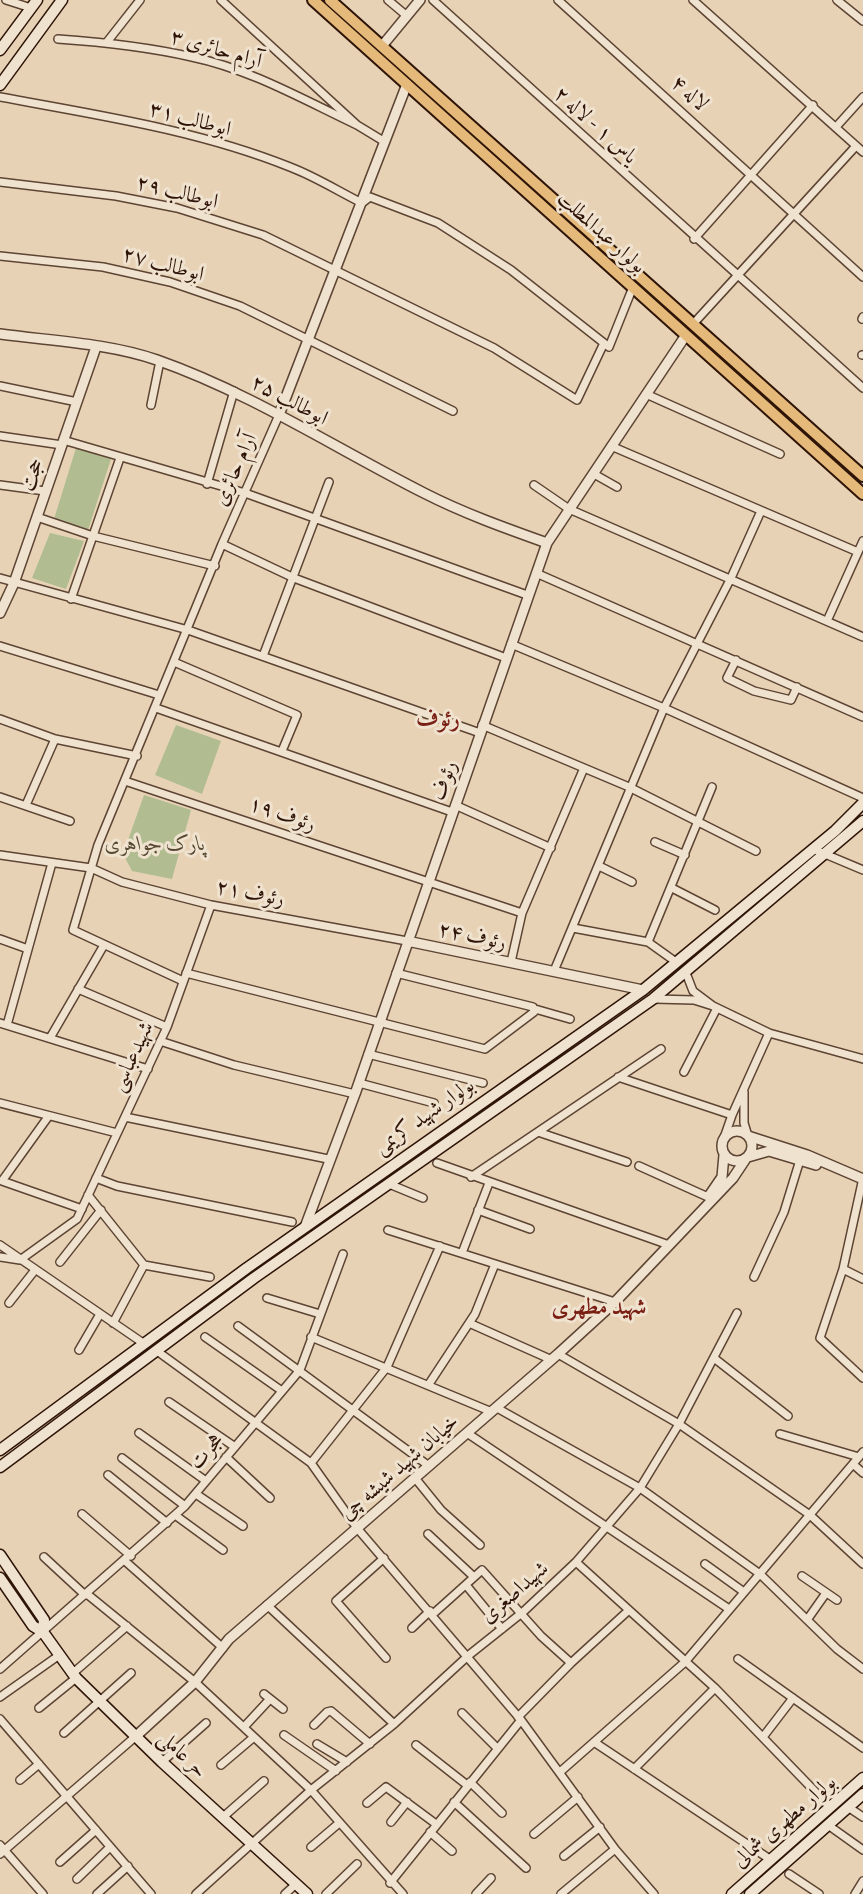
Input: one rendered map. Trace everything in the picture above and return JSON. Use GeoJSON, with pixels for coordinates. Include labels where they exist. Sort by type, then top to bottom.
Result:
{"type":"FeatureCollection","features":[{"type":"Feature","properties":{"kind":"main road"},"geometry":{"type":"LineString","coordinates":[[0,85],[62,0]]}},
{"type":"Feature","properties":{"kind":"main road","name":"بولوار عبدالمطلب"},"geometry":{"type":"LineString","coordinates":[[313,0],[863,494]]}},
{"type":"Feature","properties":{"kind":"main road","name":"بولوار عبدالمطلب"},"geometry":{"type":"LineString","coordinates":[[330,0],[863,476]]}},
{"type":"Feature","properties":{"kind":"main road"},"geometry":{"type":"LineString","coordinates":[[0,50],[34,4]]}},
{"type":"Feature","properties":{"kind":"main road","name":"بولوار شهید کریمی"},"geometry":{"type":"LineString","coordinates":[[0,1450],[304,1227],[643,990],[813,849],[863,800]]}},
{"type":"Feature","properties":{"kind":"main road","name":"بولوار شهید کریمی"},"geometry":{"type":"LineString","coordinates":[[0,1467],[254,1278],[653,999],[825,856],[863,821]]}},
{"type":"Feature","properties":{"kind":"main road"},"geometry":{"type":"LineString","coordinates":[[247,1268],[254,1278]]}},
{"type":"Feature","properties":{"kind":"main road","name":"حر عاملی"},"geometry":{"type":"LineString","coordinates":[[0,1555],[44,1620],[43,1632]]}},
{"type":"Feature","properties":{"kind":"main road","name":"حر عاملی"},"geometry":{"type":"LineString","coordinates":[[0,1578],[33,1626],[43,1632],[58,1656],[99,1702],[307,1894]]}},
{"type":"Feature","properties":{"kind":"main road","name":"بولوار مطهری شمالی"},"geometry":{"type":"LineString","coordinates":[[732,1894],[863,1778]]}},
{"type":"Feature","properties":{"kind":"main road","name":"بولوار مطهری شمالی"},"geometry":{"type":"LineString","coordinates":[[753,1891],[863,1794]]}},
{"type":"Feature","properties":{"kind":"main road"},"geometry":{"type":"LineString","coordinates":[[749,1879],[753,1891]]}},
{"type":"Feature","properties":{"kind":"street"},"geometry":{"type":"LineString","coordinates":[[6,0],[34,4]]}},
{"type":"Feature","properties":{"kind":"street"},"geometry":{"type":"LineString","coordinates":[[107,43],[140,0]]}},
{"type":"Feature","properties":{"kind":"street"},"geometry":{"type":"LineString","coordinates":[[221,0],[357,125],[385,142]]}},
{"type":"Feature","properties":{"kind":"street"},"geometry":{"type":"LineString","coordinates":[[388,0],[407,16]]}},
{"type":"Feature","properties":{"kind":"street"},"geometry":{"type":"LineString","coordinates":[[382,46],[420,0]]}},
{"type":"Feature","properties":{"kind":"street","name":"یاس ۱ - لاله ۲"},"geometry":{"type":"LineString","coordinates":[[433,0],[736,277],[863,388]]}},
{"type":"Feature","properties":{"kind":"street","name":"لاله ۴"},"geometry":{"type":"LineString","coordinates":[[558,0],[863,277]]}},
{"type":"Feature","properties":{"kind":"street"},"geometry":{"type":"LineString","coordinates":[[693,0],[863,152]]}},
{"type":"Feature","properties":{"kind":"street"},"geometry":{"type":"LineString","coordinates":[[837,0],[863,20]]}},
{"type":"Feature","properties":{"kind":"street","name":"آرام حائری ۳"},"geometry":{"type":"LineString","coordinates":[[58,39],[107,43],[194,57],[258,79],[357,125]]}},
{"type":"Feature","properties":{"kind":"street","name":"آرام حائری"},"geometry":{"type":"LineString","coordinates":[[104,945],[73,930],[91,868],[159,695],[279,415],[407,85]]}},
{"type":"Feature","properties":{"kind":"street","name":"ابوطالب ۳۱"},"geometry":{"type":"LineString","coordinates":[[0,97],[188,136],[290,167],[362,203]]}},
{"type":"Feature","properties":{"kind":"street"},"geometry":{"type":"LineString","coordinates":[[836,127],[863,97]]}},
{"type":"Feature","properties":{"kind":"street"},"geometry":{"type":"LineString","coordinates":[[694,239],[813,105]]}},
{"type":"Feature","properties":{"kind":"street"},"geometry":{"type":"LineString","coordinates":[[694,323],[856,146]]}},
{"type":"Feature","properties":{"kind":"street","name":"ابوطالب ۲۹"},"geometry":{"type":"LineString","coordinates":[[0,182],[116,196],[177,208],[263,235],[334,273],[494,348],[577,400],[606,345]]}},
{"type":"Feature","properties":{"kind":"street"},"geometry":{"type":"LineString","coordinates":[[362,203],[370,197],[438,223],[511,271],[606,345],[633,287]]}},
{"type":"Feature","properties":{"kind":"street","name":"ابوطالب ۲۷"},"geometry":{"type":"LineString","coordinates":[[0,256],[103,267],[170,282],[240,306],[453,411]]}},
{"type":"Feature","properties":{"kind":"street","name":"ابوطالب ۲۵"},"geometry":{"type":"LineString","coordinates":[[0,334],[96,347],[160,362],[234,391],[425,493],[487,522],[547,543]]}},
{"type":"Feature","properties":{"kind":"street","name":"رئوف"},"geometry":{"type":"LineString","coordinates":[[304,1227],[359,1083],[527,594],[547,543],[686,335]]}},
{"type":"Feature","properties":{"kind":"street","name":"حجت"},"geometry":{"type":"LineString","coordinates":[[0,613],[14,583],[96,347]]}},
{"type":"Feature","properties":{"kind":"street"},"geometry":{"type":"LineString","coordinates":[[151,405],[160,362]]}},
{"type":"Feature","properties":{"kind":"street"},"geometry":{"type":"LineString","coordinates":[[0,386],[77,402]]}},
{"type":"Feature","properties":{"kind":"street"},"geometry":{"type":"LineString","coordinates":[[207,484],[234,391]]}},
{"type":"Feature","properties":{"kind":"street"},"geometry":{"type":"LineString","coordinates":[[646,394],[780,454]]}},
{"type":"Feature","properties":{"kind":"street"},"geometry":{"type":"LineString","coordinates":[[0,436],[62,443],[245,493],[527,594]]}},
{"type":"Feature","properties":{"kind":"street"},"geometry":{"type":"LineString","coordinates":[[611,446],[858,552]]}},
{"type":"Feature","properties":{"kind":"street"},"geometry":{"type":"LineString","coordinates":[[71,599],[120,457]]}},
{"type":"Feature","properties":{"kind":"street"},"geometry":{"type":"LineString","coordinates":[[594,474],[617,487]]}},
{"type":"Feature","properties":{"kind":"street"},"geometry":{"type":"LineString","coordinates":[[263,656],[329,482]]}},
{"type":"Feature","properties":{"kind":"street"},"geometry":{"type":"LineString","coordinates":[[0,485],[45,491]]}},
{"type":"Feature","properties":{"kind":"street"},"geometry":{"type":"LineString","coordinates":[[534,485],[569,509],[863,637]]}},
{"type":"Feature","properties":{"kind":"street"},"geometry":{"type":"LineString","coordinates":[[554,971],[664,708],[731,579],[761,512]]}},
{"type":"Feature","properties":{"kind":"street"},"geometry":{"type":"LineString","coordinates":[[37,517],[93,536],[215,566]]}},
{"type":"Feature","properties":{"kind":"street"},"geometry":{"type":"LineString","coordinates":[[827,621],[863,541]]}},
{"type":"Feature","properties":{"kind":"street"},"geometry":{"type":"LineString","coordinates":[[222,544],[294,578],[506,658]]}},
{"type":"Feature","properties":{"kind":"street"},"geometry":{"type":"LineString","coordinates":[[536,572],[863,717]]}},
{"type":"Feature","properties":{"kind":"street"},"geometry":{"type":"LineString","coordinates":[[0,578],[188,630],[481,729],[629,787],[755,851]]}},
{"type":"Feature","properties":{"kind":"street"},"geometry":{"type":"LineString","coordinates":[[511,644],[664,708],[828,781],[863,800]]}},
{"type":"Feature","properties":{"kind":"street"},"geometry":{"type":"LineString","coordinates":[[0,646],[159,695]]}},
{"type":"Feature","properties":{"kind":"street"},"geometry":{"type":"LineString","coordinates":[[736,660],[727,678],[754,691],[791,700],[797,687]]}},
{"type":"Feature","properties":{"kind":"street"},"geometry":{"type":"LineString","coordinates":[[173,662],[297,715],[282,751]]}},
{"type":"Feature","properties":{"kind":"street"},"geometry":{"type":"LineString","coordinates":[[156,708],[454,808],[551,848]]}},
{"type":"Feature","properties":{"kind":"street"},"geometry":{"type":"LineString","coordinates":[[0,719],[55,739],[137,756]]}},
{"type":"Feature","properties":{"kind":"street"},"geometry":{"type":"LineString","coordinates":[[26,805],[55,739]]}},
{"type":"Feature","properties":{"kind":"street"},"geometry":{"type":"LineString","coordinates":[[511,962],[522,913],[584,768]]}},
{"type":"Feature","properties":{"kind":"street","name":"رئوف ۱۹"},"geometry":{"type":"LineString","coordinates":[[125,781],[522,913]]}},
{"type":"Feature","properties":{"kind":"street"},"geometry":{"type":"LineString","coordinates":[[648,942],[712,787]]}},
{"type":"Feature","properties":{"kind":"street"},"geometry":{"type":"LineString","coordinates":[[0,797],[70,821]]}},
{"type":"Feature","properties":{"kind":"street"},"geometry":{"type":"LineString","coordinates":[[655,842],[685,855]]}},
{"type":"Feature","properties":{"kind":"street"},"geometry":{"type":"LineString","coordinates":[[813,849],[863,870]]}},
{"type":"Feature","properties":{"kind":"street","name":"رئوف ۲۱"},"geometry":{"type":"LineString","coordinates":[[0,855],[91,868],[122,882],[211,905],[407,941]]}},
{"type":"Feature","properties":{"kind":"street"},"geometry":{"type":"LineString","coordinates":[[52,863],[3,1024],[148,1069]]}},
{"type":"Feature","properties":{"kind":"street"},"geometry":{"type":"LineString","coordinates":[[599,866],[632,882]]}},
{"type":"Feature","properties":{"kind":"street"},"geometry":{"type":"LineString","coordinates":[[672,888],[715,910]]}},
{"type":"Feature","properties":{"kind":"street","name":"شهیدعباسی"},"geometry":{"type":"LineString","coordinates":[[20,1259],[77,1219],[167,1027],[211,905]]}},
{"type":"Feature","properties":{"kind":"street"},"geometry":{"type":"LineString","coordinates":[[573,928],[648,942],[676,962]]}},
{"type":"Feature","properties":{"kind":"street"},"geometry":{"type":"LineString","coordinates":[[0,939],[28,949]]}},
{"type":"Feature","properties":{"kind":"street","name":"رئوف ۲۴"},"geometry":{"type":"LineString","coordinates":[[407,941],[643,990]]}},
{"type":"Feature","properties":{"kind":"street"},"geometry":{"type":"LineString","coordinates":[[50,1038],[104,945],[184,977],[335,1010],[481,1049],[489,1048],[535,1009]]}},
{"type":"Feature","properties":{"kind":"street"},"geometry":{"type":"LineString","coordinates":[[396,973],[570,1019]]}},
{"type":"Feature","properties":{"kind":"street"},"geometry":{"type":"LineString","coordinates":[[686,973],[694,991],[715,1007]]}},
{"type":"Feature","properties":{"kind":"street"},"geometry":{"type":"LineString","coordinates":[[78,989],[167,1027]]}},
{"type":"Feature","properties":{"kind":"street"},"geometry":{"type":"LineString","coordinates":[[653,999],[694,1000],[769,1033],[863,1059]]}},
{"type":"Feature","properties":{"kind":"street"},"geometry":{"type":"LineString","coordinates":[[684,1072],[715,1007]]}},
{"type":"Feature","properties":{"kind":"street"},"geometry":{"type":"LineString","coordinates":[[769,1033],[732,1115],[724,1138],[724,1154],[733,1161],[769,1151],[863,1179]]}},
{"type":"Feature","properties":{"kind":"street"},"geometry":{"type":"LineString","coordinates":[[160,1041],[234,1065],[355,1094]]}},
{"type":"Feature","properties":{"kind":"street"},"geometry":{"type":"LineString","coordinates":[[471,1177],[661,1049]]}},
{"type":"Feature","properties":{"kind":"street"},"geometry":{"type":"LineString","coordinates":[[368,1054],[483,1083]]}},
{"type":"Feature","properties":{"kind":"street"},"geometry":{"type":"LineString","coordinates":[[618,1077],[732,1115]]}},
{"type":"Feature","properties":{"kind":"street"},"geometry":{"type":"LineString","coordinates":[[359,1083],[434,1103]]}},
{"type":"Feature","properties":{"kind":"street"},"geometry":{"type":"LineString","coordinates":[[744,1088],[744,1123],[752,1147],[746,1158]]}},
{"type":"Feature","properties":{"kind":"street"},"geometry":{"type":"LineString","coordinates":[[0,1103],[117,1133]]}},
{"type":"Feature","properties":{"kind":"street"},"geometry":{"type":"LineString","coordinates":[[48,1117],[2,1181],[82,1209]]}},
{"type":"Feature","properties":{"kind":"street"},"geometry":{"type":"LineString","coordinates":[[125,1117],[328,1159]]}},
{"type":"Feature","properties":{"kind":"street"},"geometry":{"type":"LineString","coordinates":[[538,1132],[627,1162]]}},
{"type":"Feature","properties":{"kind":"street"},"geometry":{"type":"LineString","coordinates":[[724,1138],[734,1132],[748,1136],[863,1179]]}},
{"type":"Feature","properties":{"kind":"street","name":"خیابان شهید شیشه چی"},"geometry":{"type":"LineString","coordinates":[[687,1225],[722,1177],[724,1154]]}},
{"type":"Feature","properties":{"kind":"street","name":"خیابان شهید شیشه چی"},"geometry":{"type":"LineString","coordinates":[[135,1737],[195,1682],[229,1639],[495,1410],[615,1302],[733,1178],[746,1158]]}},
{"type":"Feature","properties":{"kind":"street"},"geometry":{"type":"LineString","coordinates":[[754,1277],[776,1233],[800,1160]]}},
{"type":"Feature","properties":{"kind":"street"},"geometry":{"type":"LineString","coordinates":[[437,1163],[669,1245]]}},
{"type":"Feature","properties":{"kind":"street"},"geometry":{"type":"LineString","coordinates":[[639,1166],[708,1197]]}},
{"type":"Feature","properties":{"kind":"street"},"geometry":{"type":"LineString","coordinates":[[96,1178],[117,1186],[292,1222]]}},
{"type":"Feature","properties":{"kind":"street"},"geometry":{"type":"LineString","coordinates":[[863,1179],[843,1269],[820,1338],[863,1378]]}},
{"type":"Feature","properties":{"kind":"street"},"geometry":{"type":"LineString","coordinates":[[462,1253],[489,1183]]}},
{"type":"Feature","properties":{"kind":"street"},"geometry":{"type":"LineString","coordinates":[[389,1184],[423,1198]]}},
{"type":"Feature","properties":{"kind":"street"},"geometry":{"type":"LineString","coordinates":[[88,1195],[144,1265],[210,1277]]}},
{"type":"Feature","properties":{"kind":"street"},"geometry":{"type":"LineString","coordinates":[[60,1262],[101,1210]]}},
{"type":"Feature","properties":{"kind":"street"},"geometry":{"type":"LineString","coordinates":[[478,1210],[530,1228]]}},
{"type":"Feature","properties":{"kind":"street"},"geometry":{"type":"LineString","coordinates":[[388,1230],[615,1302]]}},
{"type":"Feature","properties":{"kind":"street"},"geometry":{"type":"LineString","coordinates":[[0,1245],[143,1343]]}},
{"type":"Feature","properties":{"kind":"street"},"geometry":{"type":"LineString","coordinates":[[311,1463],[356,1410],[387,1367],[440,1246]]}},
{"type":"Feature","properties":{"kind":"street","name":"هجرت"},"geometry":{"type":"LineString","coordinates":[[0,1670],[185,1506],[300,1370],[343,1254]]}},
{"type":"Feature","properties":{"kind":"street"},"geometry":{"type":"LineString","coordinates":[[2,1259],[20,1259]]}},
{"type":"Feature","properties":{"kind":"street"},"geometry":{"type":"LineString","coordinates":[[429,1384],[469,1323],[495,1264]]}},
{"type":"Feature","properties":{"kind":"street"},"geometry":{"type":"LineString","coordinates":[[113,1323],[144,1265]]}},
{"type":"Feature","properties":{"kind":"street"},"geometry":{"type":"LineString","coordinates":[[843,1269],[863,1279]]}},
{"type":"Feature","properties":{"kind":"street"},"geometry":{"type":"LineString","coordinates":[[9,1303],[35,1270]]}},
{"type":"Feature","properties":{"kind":"street"},"geometry":{"type":"LineString","coordinates":[[267,1298],[320,1314]]}},
{"type":"Feature","properties":{"kind":"street","name":"شهیداصغری"},"geometry":{"type":"LineString","coordinates":[[196,1894],[311,1790],[394,1724],[469,1655],[523,1612],[576,1562],[640,1488],[679,1424],[737,1312]]}},
{"type":"Feature","properties":{"kind":"street"},"geometry":{"type":"LineString","coordinates":[[79,1350],[100,1314]]}},
{"type":"Feature","properties":{"kind":"street"},"geometry":{"type":"LineString","coordinates":[[469,1323],[555,1357],[679,1424],[810,1515],[863,1564]]}},
{"type":"Feature","properties":{"kind":"street"},"geometry":{"type":"LineString","coordinates":[[238,1326],[429,1466]]}},
{"type":"Feature","properties":{"kind":"street"},"geometry":{"type":"LineString","coordinates":[[205,1337],[282,1391]]}},
{"type":"Feature","properties":{"kind":"street"},"geometry":{"type":"LineString","coordinates":[[312,1337],[495,1410],[640,1488],[760,1574],[863,1669]]}},
{"type":"Feature","properties":{"kind":"street"},"geometry":{"type":"LineString","coordinates":[[157,1351],[311,1463],[357,1528],[469,1655],[560,1772],[615,1849],[654,1894]]}},
{"type":"Feature","properties":{"kind":"street"},"geometry":{"type":"LineString","coordinates":[[714,1358],[788,1416]]}},
{"type":"Feature","properties":{"kind":"street"},"geometry":{"type":"LineString","coordinates":[[169,1402],[235,1447]]}},
{"type":"Feature","properties":{"kind":"street"},"geometry":{"type":"LineString","coordinates":[[139,1433],[206,1481]]}},
{"type":"Feature","properties":{"kind":"street"},"geometry":{"type":"LineString","coordinates":[[467,1433],[729,1609]]}},
{"type":"Feature","properties":{"kind":"street"},"geometry":{"type":"LineString","coordinates":[[560,1772],[685,1662],[861,1454],[780,1434]]}},
{"type":"Feature","properties":{"kind":"street"},"geometry":{"type":"LineString","coordinates":[[226,1457],[270,1498]]}},
{"type":"Feature","properties":{"kind":"street"},"geometry":{"type":"LineString","coordinates":[[122,1458],[185,1506]]}},
{"type":"Feature","properties":{"kind":"street"},"geometry":{"type":"LineString","coordinates":[[854,1465],[863,1473]]}},
{"type":"Feature","properties":{"kind":"street"},"geometry":{"type":"LineString","coordinates":[[108,1475],[167,1522]]}},
{"type":"Feature","properties":{"kind":"street"},"geometry":{"type":"LineString","coordinates":[[415,1478],[441,1510],[480,1545]]}},
{"type":"Feature","properties":{"kind":"street"},"geometry":{"type":"LineString","coordinates":[[196,1494],[243,1526]]}},
{"type":"Feature","properties":{"kind":"street"},"geometry":{"type":"LineString","coordinates":[[82,1514],[223,1648]]}},
{"type":"Feature","properties":{"kind":"street"},"geometry":{"type":"LineString","coordinates":[[175,1515],[223,1550]]}},
{"type":"Feature","properties":{"kind":"street"},"geometry":{"type":"LineString","coordinates":[[428,1534],[474,1577]]}},
{"type":"Feature","properties":{"kind":"street"},"geometry":{"type":"LineString","coordinates":[[44,1557],[86,1595],[195,1682],[244,1727],[311,1790],[390,1883],[403,1894]]}},
{"type":"Feature","properties":{"kind":"street"},"geometry":{"type":"LineString","coordinates":[[384,1558],[336,1601],[386,1658]]}},
{"type":"Feature","properties":{"kind":"street"},"geometry":{"type":"LineString","coordinates":[[576,1562],[715,1688],[831,1807]]}},
{"type":"Feature","properties":{"kind":"street"},"geometry":{"type":"LineString","coordinates":[[705,1564],[744,1592]]}},
{"type":"Feature","properties":{"kind":"street"},"geometry":{"type":"LineString","coordinates":[[412,1628],[482,1570],[523,1612],[541,1636],[571,1663]]}},
{"type":"Feature","properties":{"kind":"street"},"geometry":{"type":"LineString","coordinates":[[802,1576],[837,1600]]}},
{"type":"Feature","properties":{"kind":"street"},"geometry":{"type":"LineString","coordinates":[[466,1585],[502,1629]]}},
{"type":"Feature","properties":{"kind":"street"},"geometry":{"type":"LineString","coordinates":[[807,1620],[826,1593]]}},
{"type":"Feature","properties":{"kind":"street"},"geometry":{"type":"LineString","coordinates":[[267,1605],[394,1724]]}},
{"type":"Feature","properties":{"kind":"street"},"geometry":{"type":"LineString","coordinates":[[390,1883],[519,1718],[571,1663],[629,1610]]}},
{"type":"Feature","properties":{"kind":"street"},"geometry":{"type":"LineString","coordinates":[[40,1708],[127,1626]]}},
{"type":"Feature","properties":{"kind":"street"},"geometry":{"type":"LineString","coordinates":[[0,1697],[58,1656]]}},
{"type":"Feature","properties":{"kind":"street"},"geometry":{"type":"LineString","coordinates":[[738,1659],[863,1748]]}},
{"type":"Feature","properties":{"kind":"street"},"geometry":{"type":"LineString","coordinates":[[64,1733],[131,1673]]}},
{"type":"Feature","properties":{"kind":"street"},"geometry":{"type":"LineString","coordinates":[[634,1769],[715,1688]]}},
{"type":"Feature","properties":{"kind":"street"},"geometry":{"type":"LineString","coordinates":[[244,1727],[267,1697],[283,1709]]}},
{"type":"Feature","properties":{"kind":"street"},"geometry":{"type":"LineString","coordinates":[[763,1737],[793,1698]]}},
{"type":"Feature","properties":{"kind":"street"},"geometry":{"type":"LineString","coordinates":[[314,1725],[327,1712],[331,1712],[370,1744]]}},
{"type":"Feature","properties":{"kind":"street"},"geometry":{"type":"LineString","coordinates":[[462,1713],[498,1748]]}},
{"type":"Feature","properties":{"kind":"street"},"geometry":{"type":"LineString","coordinates":[[0,1719],[151,1894]]}},
{"type":"Feature","properties":{"kind":"street"},"geometry":{"type":"LineString","coordinates":[[162,1762],[206,1723]]}},
{"type":"Feature","properties":{"kind":"street"},"geometry":{"type":"LineString","coordinates":[[284,1735],[336,1771]]}},
{"type":"Feature","properties":{"kind":"street"},"geometry":{"type":"LineString","coordinates":[[43,1894],[2,1850],[135,1737]]}},
{"type":"Feature","properties":{"kind":"street"},"geometry":{"type":"LineString","coordinates":[[221,1765],[254,1737]]}},
{"type":"Feature","properties":{"kind":"street"},"geometry":{"type":"LineString","coordinates":[[594,1742],[771,1860]]}},
{"type":"Feature","properties":{"kind":"street"},"geometry":{"type":"LineString","coordinates":[[317,1744],[347,1762]]}},
{"type":"Feature","properties":{"kind":"street"},"geometry":{"type":"LineString","coordinates":[[416,1745],[469,1783],[502,1813]]}},
{"type":"Feature","properties":{"kind":"street"},"geometry":{"type":"LineString","coordinates":[[20,1780],[39,1764]]}},
{"type":"Feature","properties":{"kind":"street"},"geometry":{"type":"LineString","coordinates":[[222,1818],[264,1781]]}},
{"type":"Feature","properties":{"kind":"street"},"geometry":{"type":"LineString","coordinates":[[367,1804],[386,1787],[436,1824]]}},
{"type":"Feature","properties":{"kind":"street"},"geometry":{"type":"LineString","coordinates":[[534,1834],[578,1797]]}},
{"type":"Feature","properties":{"kind":"street"},"geometry":{"type":"LineString","coordinates":[[454,1801],[526,1868]]}},
{"type":"Feature","properties":{"kind":"street"},"geometry":{"type":"LineString","coordinates":[[391,1822],[407,1802]]}},
{"type":"Feature","properties":{"kind":"street"},"geometry":{"type":"LineString","coordinates":[[848,1807],[863,1817]]}},
{"type":"Feature","properties":{"kind":"street"},"geometry":{"type":"LineString","coordinates":[[311,1847],[338,1824]]}},
{"type":"Feature","properties":{"kind":"street"},"geometry":{"type":"LineString","coordinates":[[828,1825],[863,1850]]}},
{"type":"Feature","properties":{"kind":"street"},"geometry":{"type":"LineString","coordinates":[[564,1856],[600,1828]]}},
{"type":"Feature","properties":{"kind":"street"},"geometry":{"type":"LineString","coordinates":[[60,1862],[96,1830]]}},
{"type":"Feature","properties":{"kind":"street"},"geometry":{"type":"LineString","coordinates":[[429,1832],[452,1851]]}},
{"type":"Feature","properties":{"kind":"street"},"geometry":{"type":"LineString","coordinates":[[77,1879],[110,1847]]}},
{"type":"Feature","properties":{"kind":"street"},"geometry":{"type":"LineString","coordinates":[[561,1894],[615,1849]]}},
{"type":"Feature","properties":{"kind":"street"},"geometry":{"type":"LineString","coordinates":[[326,1894],[357,1864]]}},
{"type":"Feature","properties":{"kind":"street"},"geometry":{"type":"LineString","coordinates":[[97,1894],[128,1866]]}},
{"type":"Feature","properties":{"kind":"street"},"geometry":{"type":"LineString","coordinates":[[789,1874],[819,1894]]}},
{"type":"Feature","properties":{"kind":"street"},"geometry":{"type":"LineString","coordinates":[[476,1894],[491,1878]]}},
{"type":"Feature","properties":{"kind":"street"},"geometry":{"type":"LineString","coordinates":[[855,1894],[863,1881]]}},
{"type":"Feature","properties":{"kind":"street"},"geometry":{"type":"LineString","coordinates":[[285,1894],[296,1884]]}},
{"type":"Feature","properties":{"kind":"green space"},"geometry":{"type":"Polygon","coordinates":[[[76,448],[111,459],[88,530],[54,519],[76,448]]]}},
{"type":"Feature","properties":{"kind":"green space"},"geometry":{"type":"Polygon","coordinates":[[[50,533],[84,541],[66,589],[32,578],[50,533]]]}},
{"type":"Feature","properties":{"kind":"green space","name":"پارک جواهری"},"geometry":{"type":"Polygon","coordinates":[[[176,725],[221,741],[202,794],[155,775],[176,725]]]}},
{"type":"Feature","properties":{"kind":"green space","name":"پارک جواهری"},"geometry":{"type":"Polygon","coordinates":[[[144,795],[191,810],[172,879],[132,871],[123,854],[144,795]]]}},
{"type":"Feature","properties":{"kind":"district","name":"رئوف"},"geometry":{"type":"Point","coordinates":[438,720]}},
{"type":"Feature","properties":{"kind":"district","name":"شهید مطهری"},"geometry":{"type":"Point","coordinates":[599,1308]}}]}
